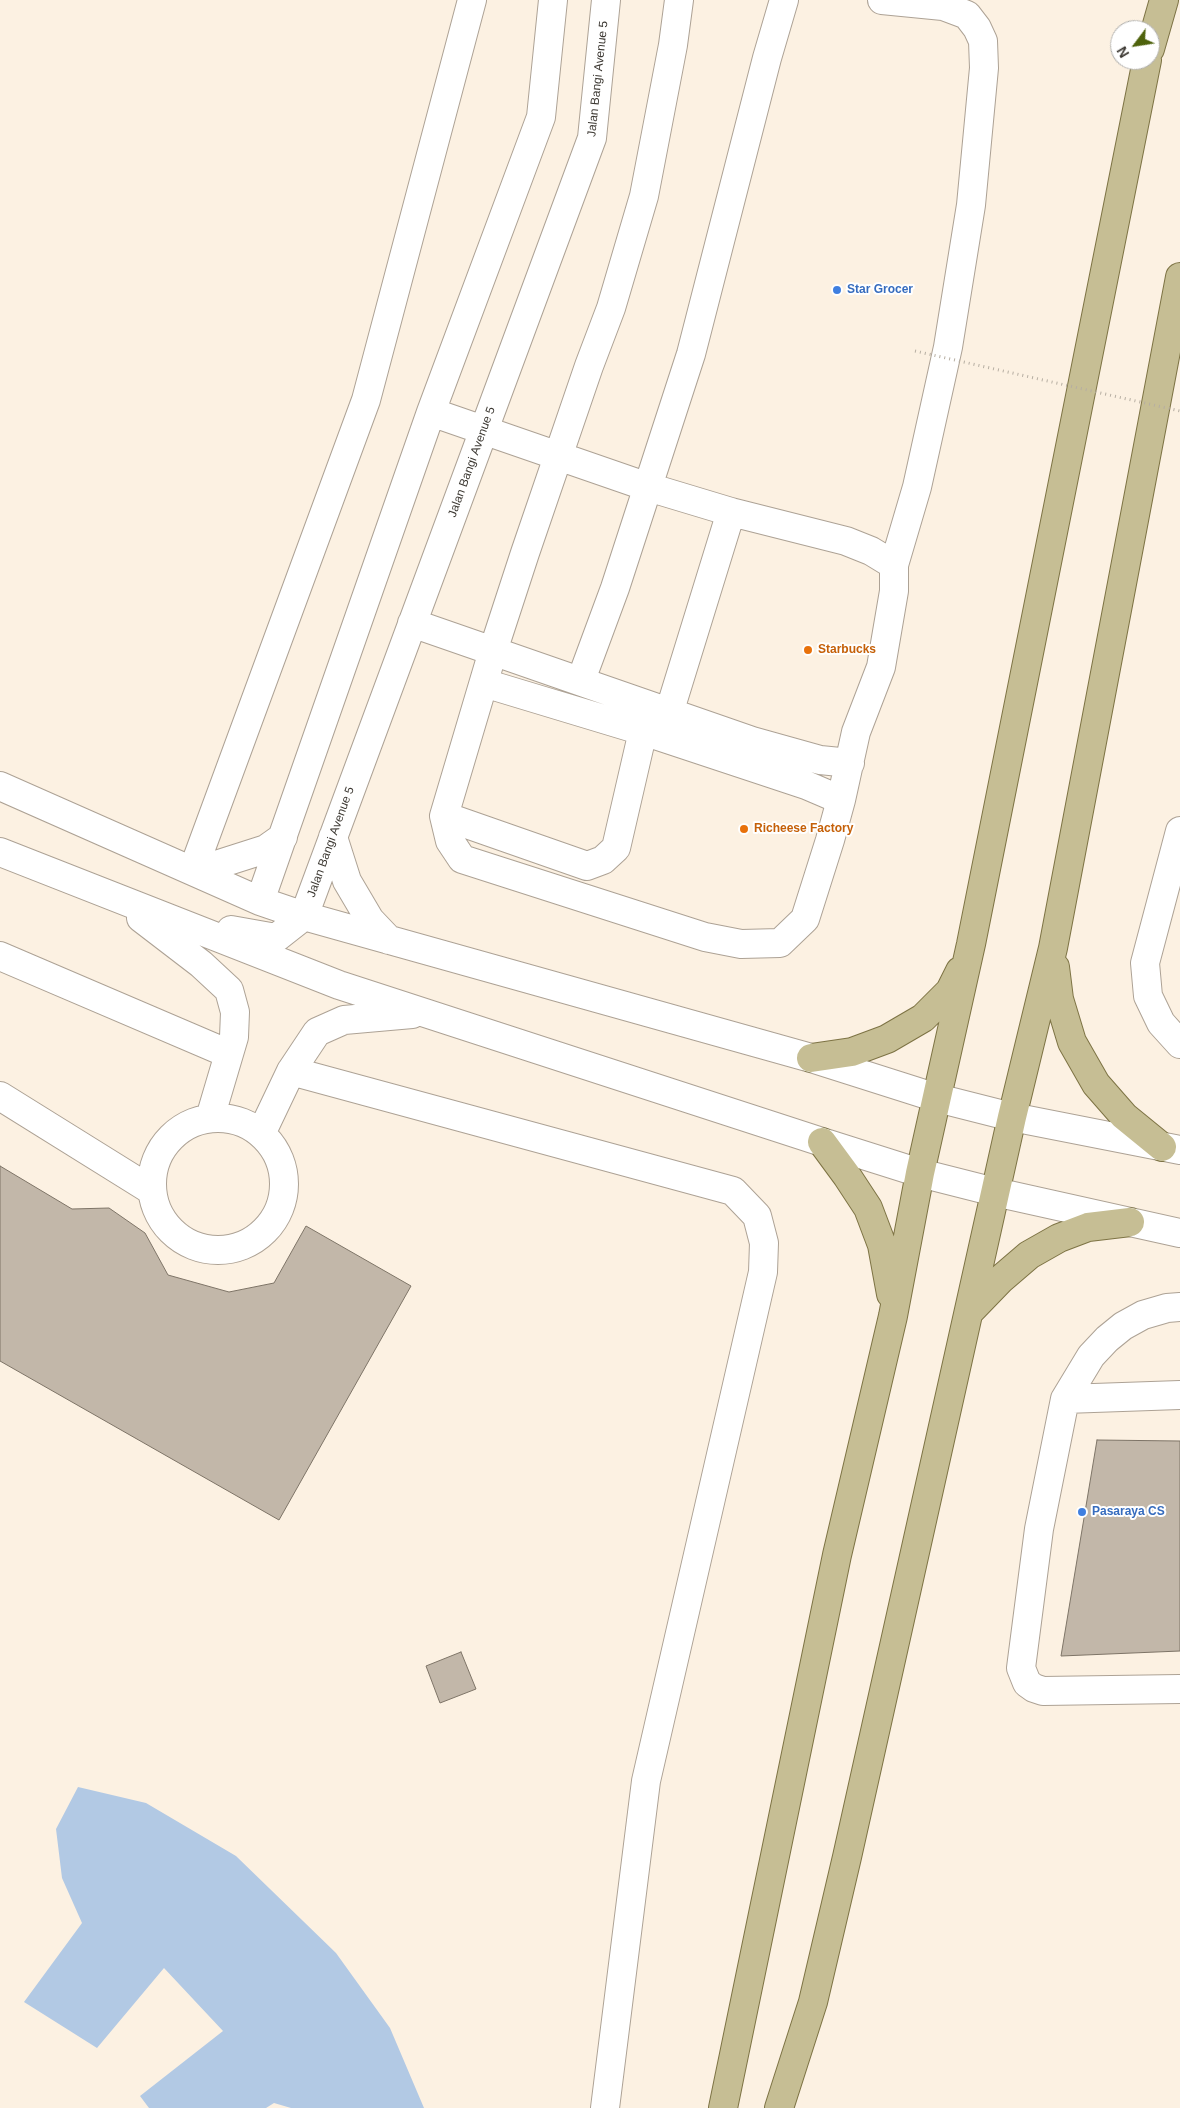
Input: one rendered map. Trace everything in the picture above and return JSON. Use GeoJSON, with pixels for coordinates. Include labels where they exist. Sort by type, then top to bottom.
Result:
{"type":"FeatureCollection","features":[{"type":"Feature","properties":{"kind":"main road"},"geometry":{"type":"LineString","coordinates":[[1158,20],[1164,0]]}},
{"type":"Feature","properties":{"kind":"main road"},"geometry":{"type":"LineString","coordinates":[[723,2108],[837,1555],[893,1316],[920,1174],[971,944],[1145,70]]}},
{"type":"Feature","properties":{"kind":"main road"},"geometry":{"type":"LineString","coordinates":[[779,2108],[813,2002],[995,1192],[1054,948],[1180,277]]}},
{"type":"Feature","properties":{"kind":"main road"},"geometry":{"type":"LineString","coordinates":[[811,1058],[852,1052],[887,1039],[923,1018],[950,991],[971,944]]}},
{"type":"Feature","properties":{"kind":"main road"},"geometry":{"type":"LineString","coordinates":[[1054,948],[1059,999],[1072,1042],[1096,1084],[1124,1116],[1171,1149]]}},
{"type":"Feature","properties":{"kind":"main road"},"geometry":{"type":"LineString","coordinates":[[822,1142],[868,1208],[882,1245],[889,1277],[893,1316]]}},
{"type":"Feature","properties":{"kind":"main road"},"geometry":{"type":"LineString","coordinates":[[970,1310],[1001,1279],[1029,1255],[1059,1238],[1088,1227],[1130,1222]]}},
{"type":"Feature","properties":{"kind":"street"},"geometry":{"type":"LineString","coordinates":[[195,871],[366,400],[472,0]]}},
{"type":"Feature","properties":{"kind":"street"},"geometry":{"type":"LineString","coordinates":[[339,985],[276,938],[260,901],[431,412],[541,117],[553,0]]}},
{"type":"Feature","properties":{"kind":"street","name":"Jalan Bangi Avenue 5"},"geometry":{"type":"LineString","coordinates":[[304,916],[592,138],[606,0]]}},
{"type":"Feature","properties":{"kind":"street"},"geometry":{"type":"LineString","coordinates":[[679,0],[673,45],[644,196],[611,308],[589,366],[493,652],[444,816],[450,841],[462,860],[705,937],[741,944],[780,943],[805,918],[830,840],[856,732],[881,668],[894,591],[894,565],[917,487],[948,347],[971,205],[984,68],[983,41],[977,28],[967,15],[943,6],[882,0]]}},
{"type":"Feature","properties":{"kind":"street"},"geometry":{"type":"LineString","coordinates":[[580,680],[615,588],[691,354],[767,58],[784,0]]}},
{"type":"Feature","properties":{"kind":"street"},"geometry":{"type":"LineString","coordinates":[[1153,20],[1156,0]]}},
{"type":"Feature","properties":{"kind":"street"},"geometry":{"type":"LineString","coordinates":[[431,412],[648,487],[731,512],[846,540],[871,551],[894,565]]}},
{"type":"Feature","properties":{"kind":"street"},"geometry":{"type":"LineString","coordinates":[[669,713],[731,512]]}},
{"type":"Feature","properties":{"kind":"street"},"geometry":{"type":"LineString","coordinates":[[412,623],[752,741],[820,760],[850,763]]}},
{"type":"Feature","properties":{"kind":"street"},"geometry":{"type":"LineString","coordinates":[[484,682],[643,731],[806,785],[841,800]]}},
{"type":"Feature","properties":{"kind":"street"},"geometry":{"type":"LineString","coordinates":[[444,816],[587,866],[603,860],[616,848],[643,731]]}},
{"type":"Feature","properties":{"kind":"street"},"geometry":{"type":"LineString","coordinates":[[0,786],[260,901],[304,916],[811,1058],[937,1098],[1012,1118],[1171,1149]]}},
{"type":"Feature","properties":{"kind":"street"},"geometry":{"type":"LineString","coordinates":[[1180,831],[1145,962],[1148,996],[1161,1023],[1180,1044]]}},
{"type":"Feature","properties":{"kind":"street"},"geometry":{"type":"LineString","coordinates":[[195,871],[266,849],[283,837]]}},
{"type":"Feature","properties":{"kind":"street"},"geometry":{"type":"LineString","coordinates":[[333,837],[347,881],[370,920],[389,940]]}},
{"type":"Feature","properties":{"kind":"street"},"geometry":{"type":"LineString","coordinates":[[0,852],[339,985],[920,1174],[1180,1233]]}},
{"type":"Feature","properties":{"kind":"street"},"geometry":{"type":"LineString","coordinates":[[109,895],[201,964],[229,990],[235,1012],[234,1038],[210,1118]]}},
{"type":"Feature","properties":{"kind":"street"},"geometry":{"type":"LineString","coordinates":[[178,922],[276,938],[304,916]]}},
{"type":"Feature","properties":{"kind":"street"},"geometry":{"type":"LineString","coordinates":[[0,956],[230,1054]]}},
{"type":"Feature","properties":{"kind":"street"},"geometry":{"type":"LineString","coordinates":[[262,1134],[291,1071],[317,1032],[344,1020],[426,1013]]}},
{"type":"Feature","properties":{"kind":"street"},"geometry":{"type":"LineString","coordinates":[[291,1071],[733,1191],[757,1216],[764,1243],[763,1272],[646,1780],[605,2108]]}},
{"type":"Feature","properties":{"kind":"street"},"geometry":{"type":"LineString","coordinates":[[0,1096],[152,1190]]}},
{"type":"Feature","properties":{"kind":"street"},"geometry":{"type":"LineString","coordinates":[[210,1118],[228,1118],[246,1124],[262,1134],[276,1151],[283,1171],[284,1193],[278,1214],[274,1220],[265,1231],[248,1244],[227,1250],[206,1250],[185,1242],[168,1229],[156,1210],[152,1190],[153,1169],[161,1150],[174,1134],[190,1123],[210,1118]]}},
{"type":"Feature","properties":{"kind":"street"},"geometry":{"type":"LineString","coordinates":[[1180,1307],[1143,1314],[1107,1339],[1091,1356],[1065,1399],[1040,1529],[1021,1668],[1027,1683],[1043,1691],[1180,1689]]}},
{"type":"Feature","properties":{"kind":"street"},"geometry":{"type":"LineString","coordinates":[[1065,1399],[1180,1395]]}},
{"type":"Feature","properties":{"kind":"path"},"geometry":{"type":"LineString","coordinates":[[915,351],[1180,411]]}},
{"type":"Feature","properties":{"kind":"water"},"geometry":{"type":"Polygon","coordinates":[[[78,1787],[146,1803],[236,1856],[336,1953],[390,2028],[424,2108],[291,2108],[274,2103],[266,2108],[149,2108],[140,2096],[223,2031],[164,1968],[97,2048],[24,2002],[82,1923],[62,1878],[56,1829],[78,1787]]]}},
{"type":"Feature","properties":{"kind":"building"},"geometry":{"type":"Polygon","coordinates":[[[0,1166],[72,1209],[109,1208],[145,1233],[168,1275],[229,1292],[274,1283],[306,1226],[411,1286],[279,1520],[0,1361],[0,1166]]]}},
{"type":"Feature","properties":{"kind":"building"},"geometry":{"type":"Polygon","coordinates":[[[1097,1440],[1180,1441],[1180,1651],[1061,1656],[1097,1440]]]}},
{"type":"Feature","properties":{"kind":"building"},"geometry":{"type":"Polygon","coordinates":[[[461,1652],[476,1689],[440,1703],[426,1666],[461,1652]]]}},
{"type":"Feature","properties":{"kind":"place","name":"Star Grocer"},"geometry":{"type":"Point","coordinates":[837,290]}},
{"type":"Feature","properties":{"kind":"place","name":"Starbucks"},"geometry":{"type":"Point","coordinates":[808,650]}},
{"type":"Feature","properties":{"kind":"place","name":"Richeese Factory"},"geometry":{"type":"Point","coordinates":[744,829]}},
{"type":"Feature","properties":{"kind":"place","name":"Pasaraya CS"},"geometry":{"type":"Point","coordinates":[1082,1512]}}]}
